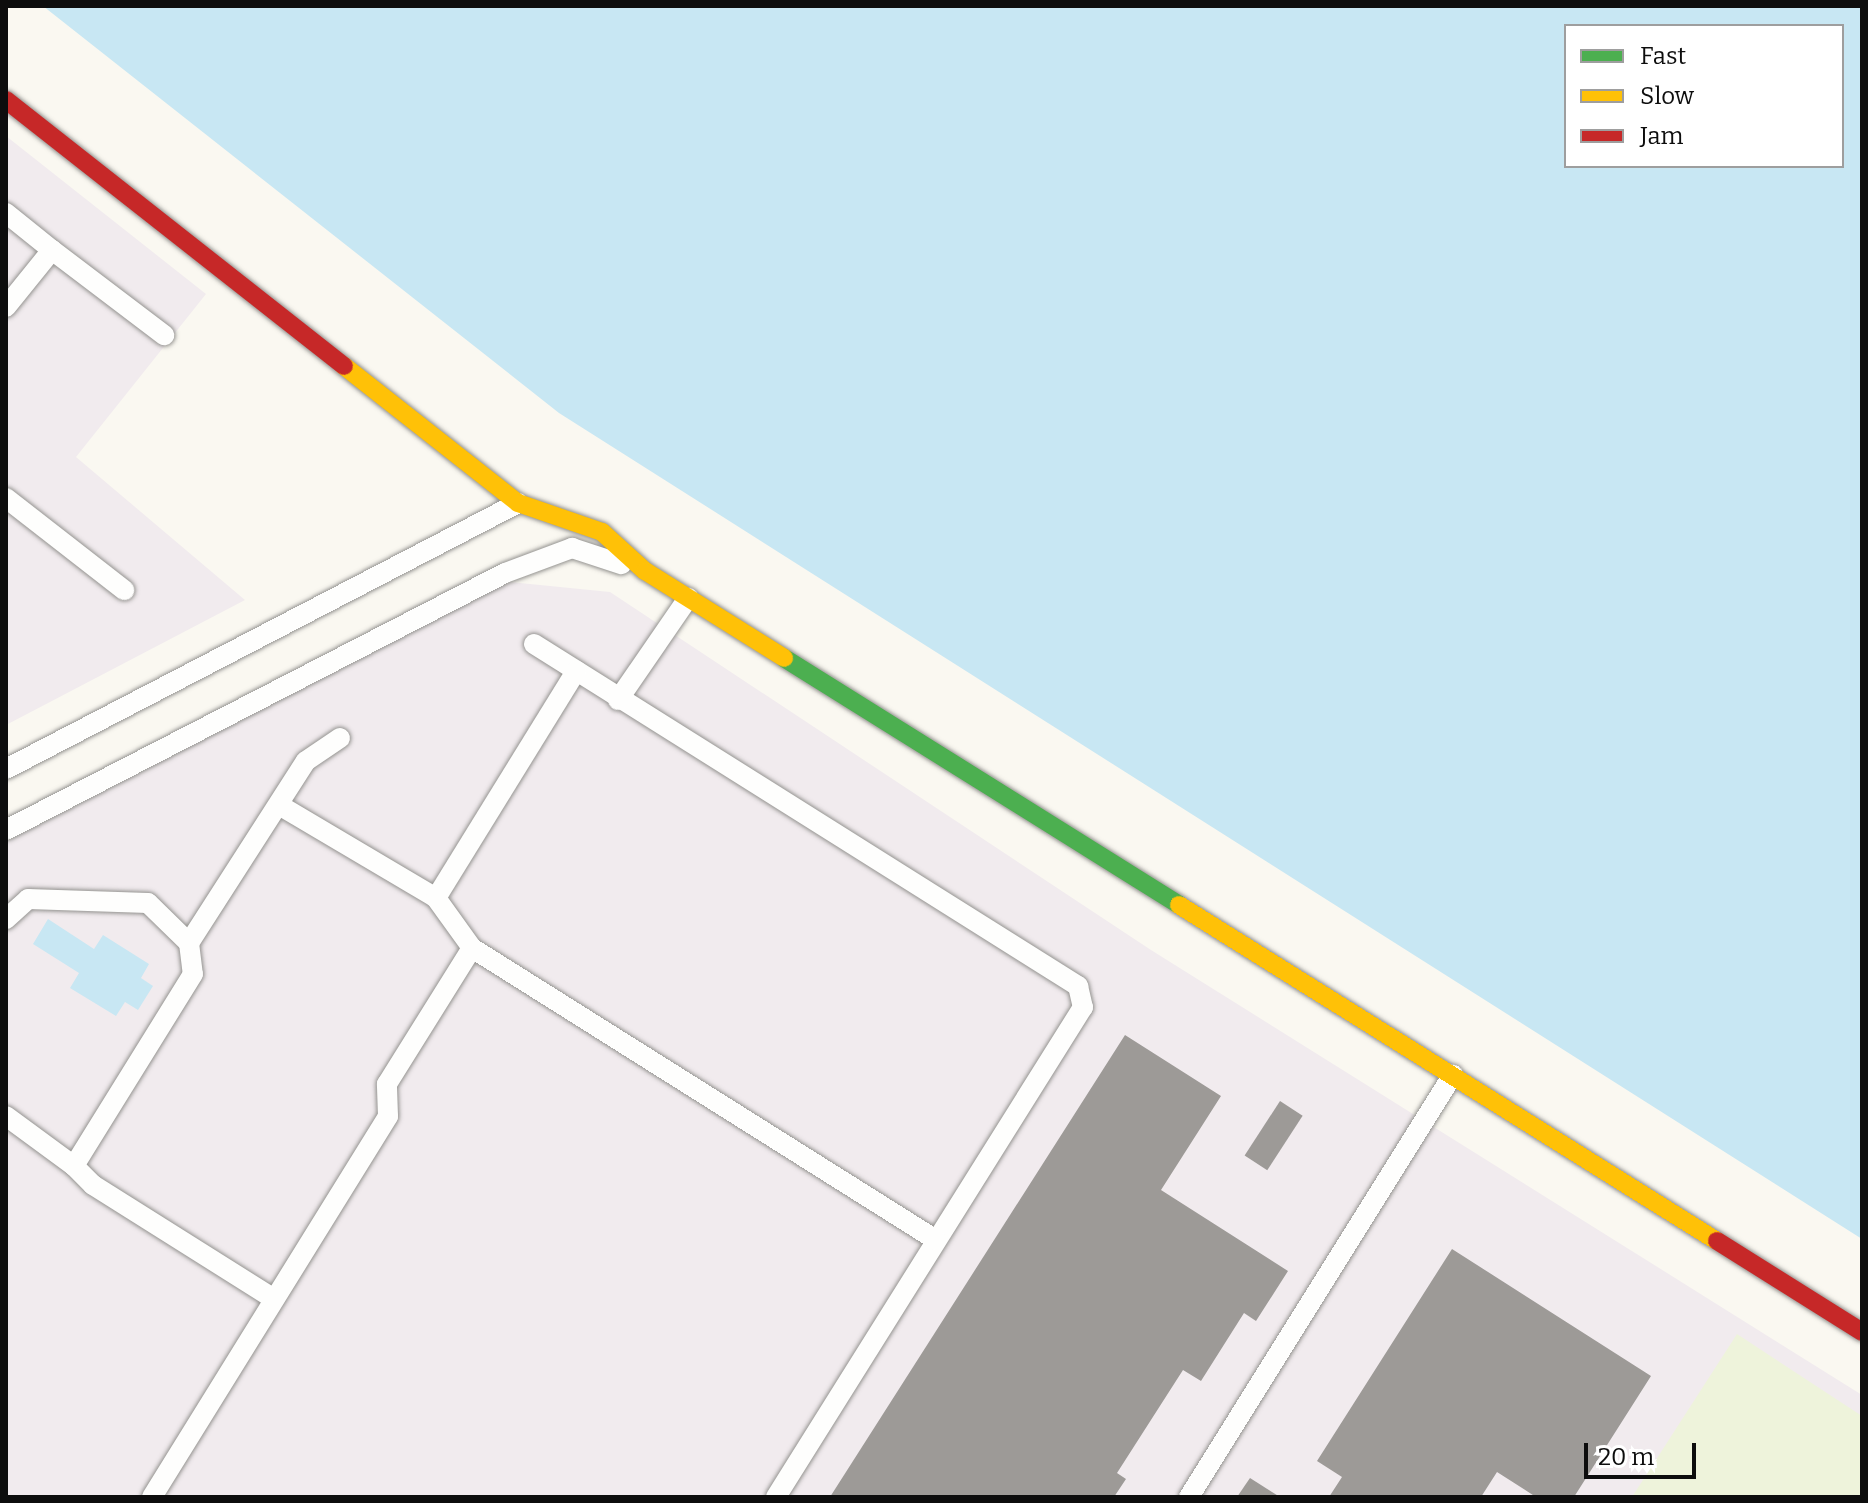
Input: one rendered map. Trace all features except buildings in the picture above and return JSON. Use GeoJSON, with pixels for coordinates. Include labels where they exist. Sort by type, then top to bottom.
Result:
{"type":"FeatureCollection","features":[{"type":"Feature","properties":{"kind":"street"},"geometry":{"type":"LineString","coordinates":[[6,100],[518,503],[602,532],[645,571],[1862,1332]]}},
{"type":"Feature","properties":{"kind":"lane"},"geometry":{"type":"LineString","coordinates":[[6,213],[164,335]]}},
{"type":"Feature","properties":{"kind":"lane"},"geometry":{"type":"LineString","coordinates":[[6,307],[52,250]]}},
{"type":"Feature","properties":{"kind":"lane"},"geometry":{"type":"LineString","coordinates":[[6,498],[124,590]]}},
{"type":"Feature","properties":{"kind":"lane"},"geometry":{"type":"LineString","coordinates":[[6,769],[518,503]]}},
{"type":"Feature","properties":{"kind":"lane"},"geometry":{"type":"LineString","coordinates":[[6,830],[505,573],[572,548],[645,571]]}},
{"type":"Feature","properties":{"kind":"lane"},"geometry":{"type":"LineString","coordinates":[[618,700],[688,598]]}},
{"type":"Feature","properties":{"kind":"lane"},"geometry":{"type":"LineString","coordinates":[[534,644],[618,700],[1078,986],[1083,1007],[776,1497]]}},
{"type":"Feature","properties":{"kind":"lane"},"geometry":{"type":"LineString","coordinates":[[436,898],[576,671]]}},
{"type":"Feature","properties":{"kind":"lane"},"geometry":{"type":"LineString","coordinates":[[74,1166],[190,985],[189,943],[306,761],[340,738]]}},
{"type":"Feature","properties":{"kind":"lane"},"geometry":{"type":"LineString","coordinates":[[279,805],[436,898],[472,948],[936,1240]]}},
{"type":"Feature","properties":{"kind":"lane"},"geometry":{"type":"LineString","coordinates":[[6,919],[28,899],[148,903],[189,943]]}},
{"type":"Feature","properties":{"kind":"lane"},"geometry":{"type":"LineString","coordinates":[[152,1497],[388,1116],[387,1084],[472,948]]}},
{"type":"Feature","properties":{"kind":"lane"},"geometry":{"type":"LineString","coordinates":[[1189,1497],[1453,1075]]}},
{"type":"Feature","properties":{"kind":"lane"},"geometry":{"type":"LineString","coordinates":[[6,1116],[74,1166],[93,1185],[274,1299]]}},
{"type":"Feature","properties":{"kind":"shaded area"},"geometry":{"type":"Polygon","coordinates":[[[6,136],[206,294],[76,457],[245,600],[6,725],[6,136]]]}},
{"type":"Feature","properties":{"kind":"shaded area"},"geometry":{"type":"Polygon","coordinates":[[[510,582],[610,592],[1151,950],[1862,1395],[1862,1497],[6,1497],[6,842],[510,582]]]}},
{"type":"Feature","properties":{"kind":"green space"},"geometry":{"type":"Polygon","coordinates":[[[1737,1334],[1862,1416],[1862,1497],[1632,1497],[1737,1334]]]}},
{"type":"Feature","properties":{"kind":"water"},"geometry":{"type":"Polygon","coordinates":[[[43,6],[1862,6],[1862,1239],[559,413],[43,6]]]}},
{"type":"Feature","properties":{"kind":"water"},"geometry":{"type":"Polygon","coordinates":[[[48,919],[94,949],[103,935],[149,964],[141,978],[153,986],[138,1010],[125,1002],[116,1016],[70,988],[79,973],[33,944],[48,919]]]}},
{"type":"Feature","properties":{"kind":"traffic: fast"},"geometry":{"type":"LineString","coordinates":[[784,658],[1179,905]]}},
{"type":"Feature","properties":{"kind":"traffic: slow"},"geometry":{"type":"LineString","coordinates":[[344,366],[518,503],[602,532],[645,571],[784,658]]}},
{"type":"Feature","properties":{"kind":"traffic: slow"},"geometry":{"type":"LineString","coordinates":[[1179,905],[1717,1241]]}},
{"type":"Feature","properties":{"kind":"traffic: jam"},"geometry":{"type":"LineString","coordinates":[[6,100],[344,366]]}},
{"type":"Feature","properties":{"kind":"traffic: jam"},"geometry":{"type":"LineString","coordinates":[[1717,1241],[1862,1332]]}}]}
